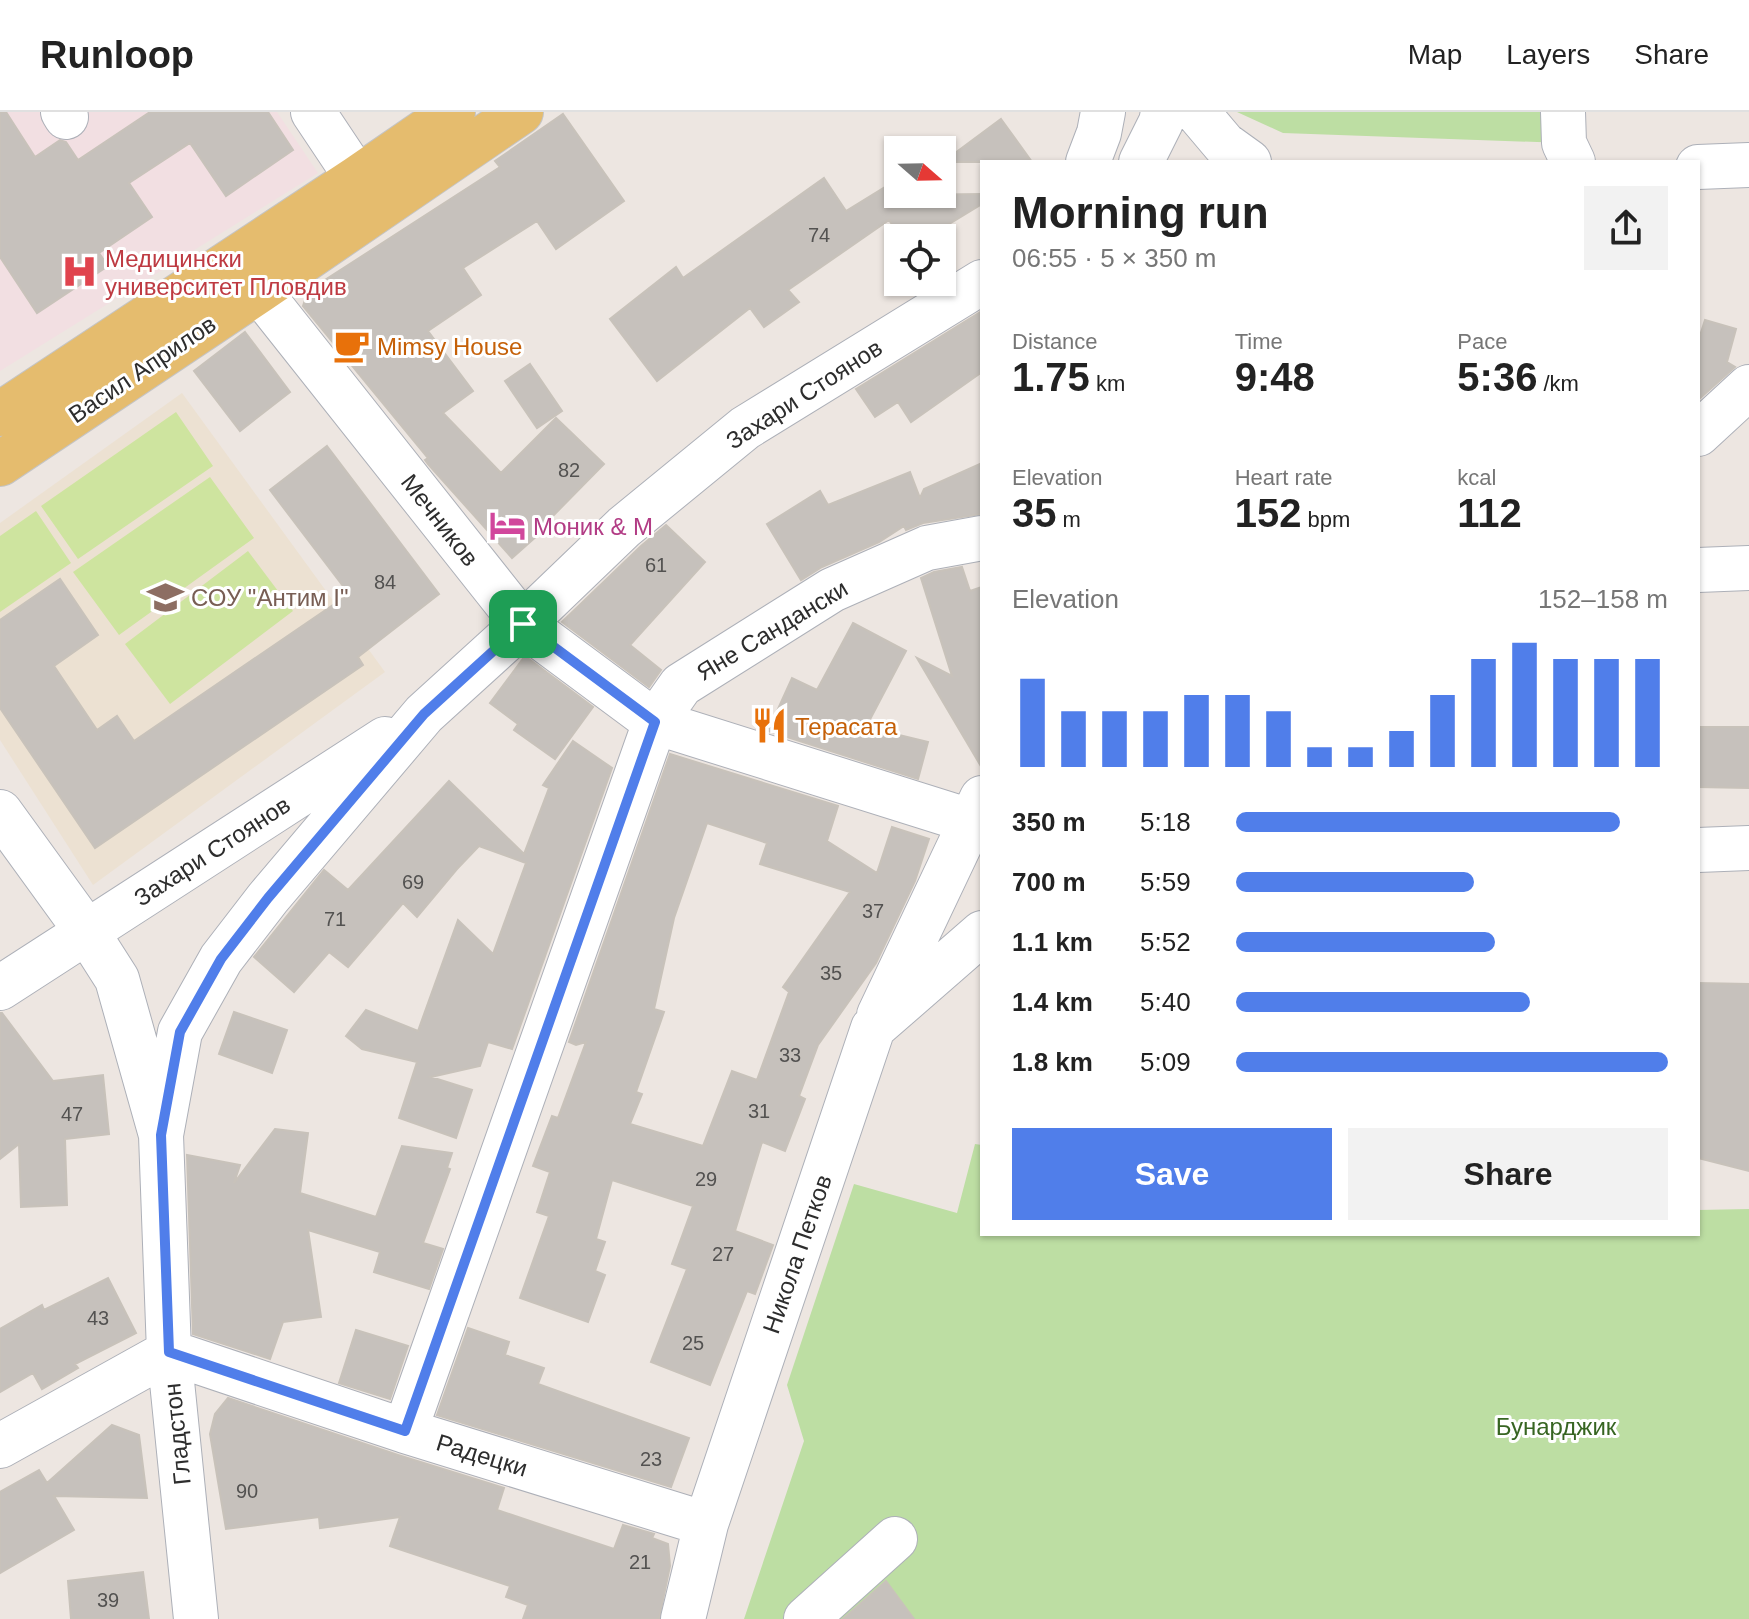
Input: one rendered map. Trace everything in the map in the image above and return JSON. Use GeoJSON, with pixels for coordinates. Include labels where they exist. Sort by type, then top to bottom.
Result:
{"type":"FeatureCollection","features":[{"type":"Feature","properties":{"kind":"main road","name":"Васил Априлов"},"geometry":{"type":"LineString","coordinates":[[0,414],[453,112]]}},
{"type":"Feature","properties":{"kind":"main road","name":"Васил Априлов"},"geometry":{"type":"LineString","coordinates":[[0,464],[521,112]]}},
{"type":"Feature","properties":{"kind":"street"},"geometry":{"type":"LineString","coordinates":[[313,112],[357,178]]}},
{"type":"Feature","properties":{"kind":"street"},"geometry":{"type":"LineString","coordinates":[[1089,160],[1103,112]]}},
{"type":"Feature","properties":{"kind":"street"},"geometry":{"type":"LineString","coordinates":[[1142,160],[1163,112]]}},
{"type":"Feature","properties":{"kind":"street"},"geometry":{"type":"LineString","coordinates":[[1197,112],[1224,144],[1246,160]]}},
{"type":"Feature","properties":{"kind":"street"},"geometry":{"type":"LineString","coordinates":[[1563,112],[1564,143],[1572,160]]}},
{"type":"Feature","properties":{"kind":"street"},"geometry":{"type":"LineString","coordinates":[[1700,167],[1749,165]]}},
{"type":"Feature","properties":{"kind":"street","name":"Захари Стоянов"},"geometry":{"type":"LineString","coordinates":[[161,1135],[180,1032],[221,959],[268,898],[424,714],[624,527],[745,428],[980,283]]}},
{"type":"Feature","properties":{"kind":"street","name":"Мечников"},"geometry":{"type":"LineString","coordinates":[[259,291],[523,624],[655,722],[976,810]]}},
{"type":"Feature","properties":{"kind":"street"},"geometry":{"type":"LineString","coordinates":[[1700,432],[1749,387]]}},
{"type":"Feature","properties":{"kind":"street","name":"Яне Сандански"},"geometry":{"type":"LineString","coordinates":[[405,1431],[655,722],[681,685],[832,590],[927,548],[980,538]]}},
{"type":"Feature","properties":{"kind":"street"},"geometry":{"type":"LineString","coordinates":[[1700,570],[1749,568]]}},
{"type":"Feature","properties":{"kind":"street","name":"Захари Стоянов"},"geometry":{"type":"LineString","coordinates":[[0,988],[424,714]]}},
{"type":"Feature","properties":{"kind":"street"},"geometry":{"type":"LineString","coordinates":[[873,1028],[976,810]]}},
{"type":"Feature","properties":{"kind":"street","name":"Гладстон"},"geometry":{"type":"LineString","coordinates":[[0,812],[117,979],[161,1135],[169,1352],[196,1619]]}},
{"type":"Feature","properties":{"kind":"street"},"geometry":{"type":"LineString","coordinates":[[1700,850],[1749,848]]}},
{"type":"Feature","properties":{"kind":"street"},"geometry":{"type":"LineString","coordinates":[[873,1028],[980,935]]}},
{"type":"Feature","properties":{"kind":"street","name":"Никола Петков"},"geometry":{"type":"LineString","coordinates":[[683,1619],[706,1524],[873,1028]]}},
{"type":"Feature","properties":{"kind":"street"},"geometry":{"type":"LineString","coordinates":[[0,1446],[169,1352]]}},
{"type":"Feature","properties":{"kind":"street","name":"Радецки"},"geometry":{"type":"LineString","coordinates":[[169,1352],[405,1431],[706,1524]]}},
{"type":"Feature","properties":{"kind":"street"},"geometry":{"type":"LineString","coordinates":[[806,1619],[895,1539]]}},
{"type":"Feature","properties":{"kind":"shaded area","name":"Медицински университет Пловдив"},"geometry":{"type":"Polygon","coordinates":[[[0,112],[277,112],[318,173],[0,371],[0,112]]]}},
{"type":"Feature","properties":{"kind":"shaded area","name":"СОУ \"Антим I\""},"geometry":{"type":"Polygon","coordinates":[[[182,393],[385,672],[93,885],[0,740],[0,523],[182,393]]]}},
{"type":"Feature","properties":{"kind":"green space"},"geometry":{"type":"Polygon","coordinates":[[[1237,112],[1563,112],[1564,143],[1283,133],[1237,112]]]}},
{"type":"Feature","properties":{"kind":"green space"},"geometry":{"type":"Polygon","coordinates":[[[176,412],[213,466],[78,559],[41,506],[176,412]]]}},
{"type":"Feature","properties":{"kind":"green space"},"geometry":{"type":"Polygon","coordinates":[[[210,477],[254,538],[119,635],[73,572],[210,477]]]}},
{"type":"Feature","properties":{"kind":"green space"},"geometry":{"type":"Polygon","coordinates":[[[36,511],[71,563],[0,612],[0,536],[36,511]]]}},
{"type":"Feature","properties":{"kind":"green space"},"geometry":{"type":"Polygon","coordinates":[[[248,551],[293,611],[170,704],[125,644],[248,551]]]}},
{"type":"Feature","properties":{"kind":"green space","name":"Бунарджик"},"geometry":{"type":"Polygon","coordinates":[[[975,1144],[980,1145],[980,1236],[1700,1236],[1700,1210],[1749,1209],[1749,1619],[744,1619],[804,1441],[787,1385],[854,1184],[957,1213],[975,1144]]]}},
{"type":"Feature","properties":{"kind":"building"},"geometry":{"type":"Polygon","coordinates":[[[0,112],[6,112],[35,157],[60,140],[66,142],[78,160],[150,112],[268,112],[293,150],[226,196],[190,143],[129,183],[152,217],[99,253],[108,266],[37,313],[0,257],[0,112]]]}},
{"type":"Feature","properties":{"kind":"building"},"geometry":{"type":"Polygon","coordinates":[[[563,114],[624,201],[556,249],[537,221],[463,268],[481,295],[428,331],[473,391],[443,413],[501,473],[556,418],[604,464],[546,523],[548,526],[512,558],[428,464],[425,460],[428,458],[303,306],[308,291],[500,167],[495,161],[563,114]]]}},
{"type":"Feature","properties":{"kind":"building"},"geometry":{"type":"Polygon","coordinates":[[[1001,119],[1031,160],[980,160],[956,162],[956,152],[1001,119]]]}},
{"type":"Feature","properties":{"kind":"building"},"geometry":{"type":"Polygon","coordinates":[[[824,178],[846,211],[884,188],[884,208],[956,208],[956,194],[980,194],[980,205],[949,224],[892,224],[889,220],[788,290],[799,302],[764,327],[750,308],[657,381],[610,319],[676,267],[683,278],[824,178]]]}},
{"type":"Feature","properties":{"kind":"building"},"geometry":{"type":"Polygon","coordinates":[[[980,312],[980,373],[911,422],[898,402],[875,417],[856,389],[980,312]]]}},
{"type":"Feature","properties":{"kind":"building"},"geometry":{"type":"Polygon","coordinates":[[[1705,320],[1736,329],[1727,362],[1735,367],[1700,398],[1700,336],[1705,320]]]}},
{"type":"Feature","properties":{"kind":"building"},"geometry":{"type":"Polygon","coordinates":[[[245,332],[290,392],[240,431],[194,371],[245,332]]]}},
{"type":"Feature","properties":{"kind":"building"},"geometry":{"type":"Polygon","coordinates":[[[530,364],[562,411],[537,428],[505,381],[530,364]]]}},
{"type":"Feature","properties":{"kind":"building"},"geometry":{"type":"Polygon","coordinates":[[[327,446],[439,594],[358,657],[363,665],[95,848],[0,708],[0,620],[60,579],[98,635],[54,666],[97,730],[117,716],[134,741],[349,594],[270,490],[327,446]]]}},
{"type":"Feature","properties":{"kind":"building"},"geometry":{"type":"Polygon","coordinates":[[[980,464],[980,514],[923,523],[906,530],[904,526],[879,542],[822,567],[801,580],[767,524],[820,491],[828,505],[910,472],[920,498],[924,489],[980,464]]]}},
{"type":"Feature","properties":{"kind":"building"},"geometry":{"type":"Polygon","coordinates":[[[666,525],[705,562],[630,645],[661,670],[649,687],[562,622],[666,525]]]}},
{"type":"Feature","properties":{"kind":"building"},"geometry":{"type":"Polygon","coordinates":[[[962,567],[970,591],[980,588],[980,765],[917,658],[952,676],[921,578],[934,572],[962,567]]]}},
{"type":"Feature","properties":{"kind":"building"},"geometry":{"type":"Polygon","coordinates":[[[853,623],[906,651],[866,727],[928,742],[918,779],[768,731],[792,678],[817,690],[853,623]]]}},
{"type":"Feature","properties":{"kind":"building"},"geometry":{"type":"Polygon","coordinates":[[[525,656],[593,707],[555,759],[514,730],[518,724],[490,703],[525,656]]]}},
{"type":"Feature","properties":{"kind":"building"},"geometry":{"type":"Polygon","coordinates":[[[1700,727],[1749,727],[1749,788],[1700,787],[1700,727]]]}},
{"type":"Feature","properties":{"kind":"building"},"geometry":{"type":"Polygon","coordinates":[[[573,741],[612,768],[512,1049],[488,1042],[480,1066],[431,1077],[472,1090],[456,1138],[399,1118],[417,1062],[362,1049],[346,1036],[366,1010],[418,1031],[458,920],[493,954],[526,863],[479,846],[417,917],[403,903],[348,967],[329,952],[294,992],[254,957],[324,870],[348,890],[449,781],[524,854],[549,788],[543,785],[573,741]]]}},
{"type":"Feature","properties":{"kind":"building"},"geometry":{"type":"Polygon","coordinates":[[[670,754],[838,806],[827,841],[877,873],[892,827],[929,839],[915,881],[876,963],[818,1045],[799,1096],[805,1099],[785,1151],[762,1142],[735,1231],[773,1245],[755,1294],[747,1291],[710,1385],[651,1362],[687,1269],[672,1264],[693,1206],[612,1180],[596,1239],[605,1242],[595,1271],[605,1275],[588,1322],[520,1298],[549,1216],[537,1212],[550,1172],[533,1166],[552,1116],[558,1118],[586,1042],[576,1045],[569,1042],[670,754]],[[707,823],[674,918],[654,1009],[664,1012],[636,1092],[642,1094],[630,1124],[703,1146],[732,1071],[757,1080],[789,992],[783,987],[850,892],[760,864],[767,843],[707,823]]]}},
{"type":"Feature","properties":{"kind":"building"},"geometry":{"type":"Polygon","coordinates":[[[1700,983],[1749,984],[1749,1171],[1700,1159],[1700,983]]]}},
{"type":"Feature","properties":{"kind":"building"},"geometry":{"type":"Polygon","coordinates":[[[234,1012],[287,1030],[272,1073],[219,1054],[234,1012]]]}},
{"type":"Feature","properties":{"kind":"building"},"geometry":{"type":"Polygon","coordinates":[[[0,1013],[53,1081],[103,1075],[109,1134],[65,1139],[67,1205],[21,1207],[19,1144],[0,1159],[0,1013]]]}},
{"type":"Feature","properties":{"kind":"building"},"geometry":{"type":"Polygon","coordinates":[[[275,1129],[308,1133],[300,1193],[376,1217],[402,1146],[452,1153],[447,1168],[450,1169],[423,1243],[443,1249],[429,1289],[374,1272],[380,1252],[308,1230],[321,1317],[283,1322],[270,1359],[193,1334],[187,1155],[240,1165],[234,1183],[275,1129]]]}},
{"type":"Feature","properties":{"kind":"building"},"geometry":{"type":"Polygon","coordinates":[[[108,1278],[136,1333],[75,1364],[78,1368],[42,1389],[33,1373],[0,1392],[0,1329],[42,1305],[44,1310],[108,1278]]]}},
{"type":"Feature","properties":{"kind":"building"},"geometry":{"type":"Polygon","coordinates":[[[468,1328],[509,1342],[505,1355],[544,1368],[538,1384],[689,1438],[671,1487],[437,1415],[468,1328]]]}},
{"type":"Feature","properties":{"kind":"building"},"geometry":{"type":"Polygon","coordinates":[[[356,1330],[408,1346],[390,1399],[339,1383],[356,1330]]]}},
{"type":"Feature","properties":{"kind":"building"},"geometry":{"type":"Polygon","coordinates":[[[228,1398],[504,1488],[497,1510],[614,1549],[623,1525],[654,1534],[652,1538],[668,1544],[670,1566],[659,1619],[523,1619],[528,1605],[506,1597],[510,1586],[390,1546],[400,1517],[320,1528],[319,1517],[226,1529],[210,1434],[215,1414],[228,1398]]]}},
{"type":"Feature","properties":{"kind":"building"},"geometry":{"type":"Polygon","coordinates":[[[112,1425],[139,1435],[147,1498],[54,1496],[74,1530],[0,1573],[0,1492],[39,1470],[47,1483],[112,1425]]]}},
{"type":"Feature","properties":{"kind":"building"},"geometry":{"type":"Polygon","coordinates":[[[143,1572],[149,1619],[71,1619],[68,1581],[143,1572]]]}},
{"type":"Feature","properties":{"kind":"building"},"geometry":{"type":"Polygon","coordinates":[[[886,1581],[914,1619],[843,1619],[886,1581]]]}},
{"type":"Feature","properties":{"kind":"place","name":"Медицински университет Пловдив"},"geometry":{"type":"Point","coordinates":[79,272]}},
{"type":"Feature","properties":{"kind":"place","name":"Mimsy House"},"geometry":{"type":"Point","coordinates":[351,346]}},
{"type":"Feature","properties":{"kind":"place","name":"Моник & М"},"geometry":{"type":"Point","coordinates":[507,526]}},
{"type":"Feature","properties":{"kind":"place","name":"СОУ \"Антим I\""},"geometry":{"type":"Point","coordinates":[165,597]}},
{"type":"Feature","properties":{"kind":"place","name":"Терасата"},"geometry":{"type":"Point","coordinates":[769,726]}},
{"type":"Feature","properties":{"kind":"route"},"geometry":{"type":"LineString","coordinates":[[523,624],[655,722],[405,1431],[169,1352],[161,1135],[180,1032],[221,959],[268,898],[424,714],[523,624]]}}]}
